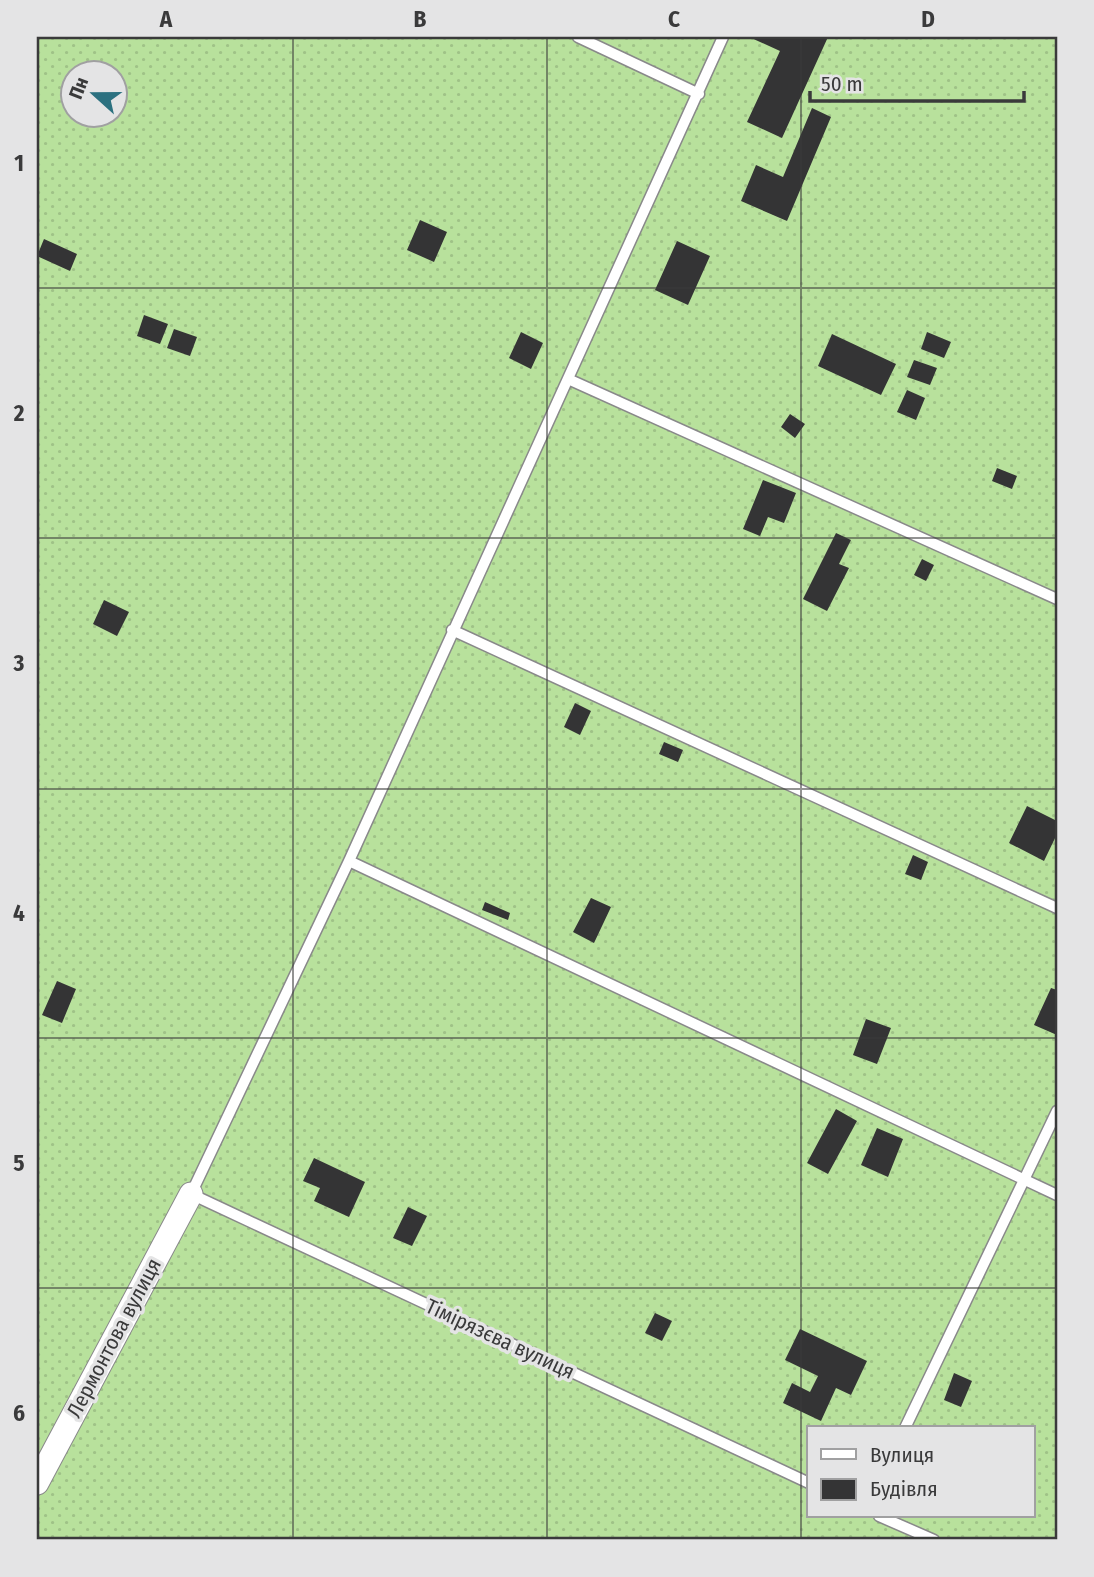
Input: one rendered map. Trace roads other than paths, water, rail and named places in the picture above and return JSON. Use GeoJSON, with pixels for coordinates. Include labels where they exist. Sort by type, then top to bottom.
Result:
{"type":"FeatureCollection","features":[{"type":"Feature","properties":{"kind":"street","name":"Лермонтова вулиця"},"geometry":{"type":"LineString","coordinates":[[37,1483],[191,1194]]}},
{"type":"Feature","properties":{"kind":"lane"},"geometry":{"type":"LineString","coordinates":[[578,37],[699,94]]}},
{"type":"Feature","properties":{"kind":"lane"},"geometry":{"type":"LineString","coordinates":[[191,1194],[349,861],[723,37]]}},
{"type":"Feature","properties":{"kind":"lane"},"geometry":{"type":"LineString","coordinates":[[568,379],[1057,599]]}},
{"type":"Feature","properties":{"kind":"lane"},"geometry":{"type":"LineString","coordinates":[[452,629],[1057,908]]}},
{"type":"Feature","properties":{"kind":"lane"},"geometry":{"type":"LineString","coordinates":[[349,861],[1057,1195]]}},
{"type":"Feature","properties":{"kind":"lane"},"geometry":{"type":"LineString","coordinates":[[906,1426],[1057,1111]]}},
{"type":"Feature","properties":{"kind":"lane","name":"Тімірязєва вулиця"},"geometry":{"type":"LineString","coordinates":[[191,1194],[807,1482]]}},
{"type":"Feature","properties":{"kind":"lane"},"geometry":{"type":"LineString","coordinates":[[884,1518],[934,1540]]}}]}
